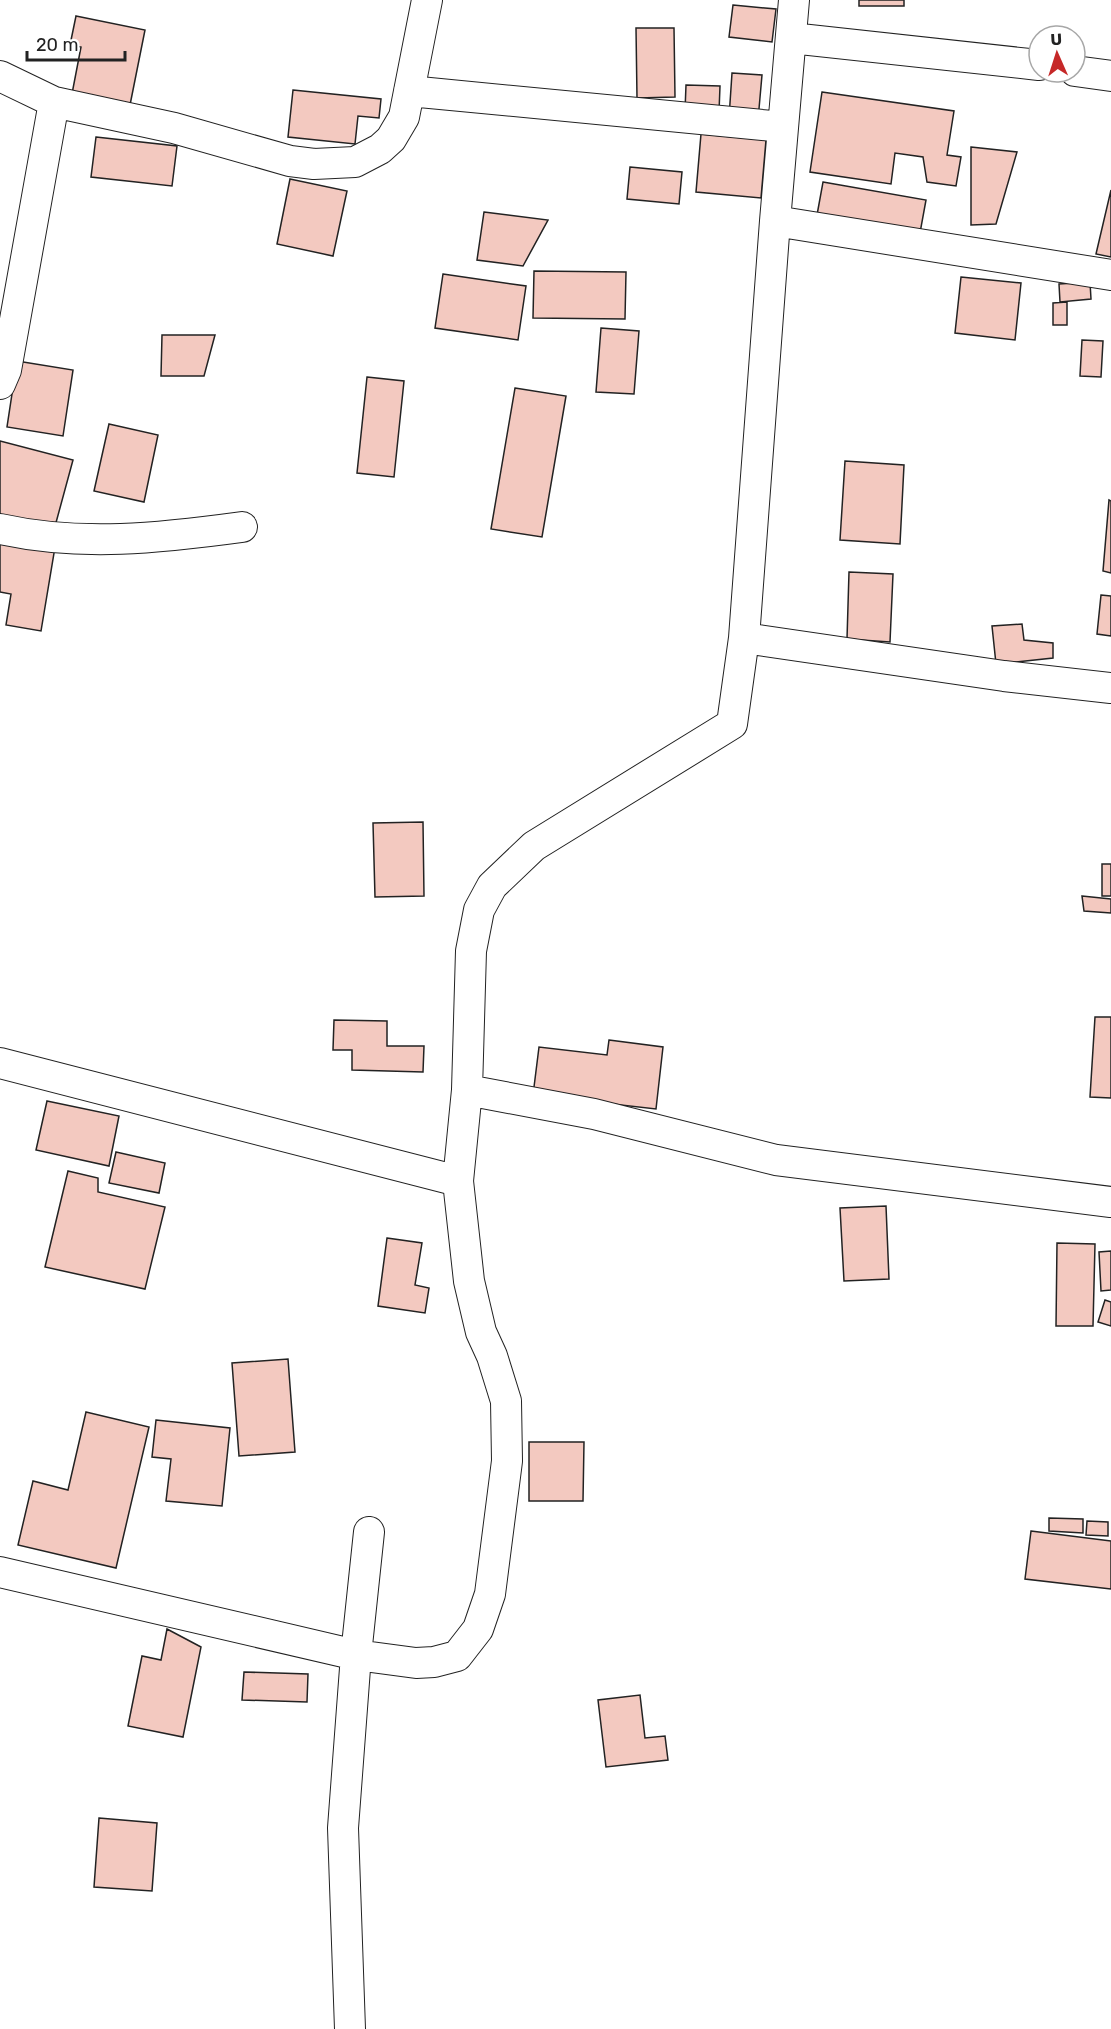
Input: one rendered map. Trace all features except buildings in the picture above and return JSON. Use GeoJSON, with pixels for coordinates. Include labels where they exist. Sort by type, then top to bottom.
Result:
{"type":"FeatureCollection","features":[{"type":"Feature","properties":{"kind":"street"},"geometry":{"type":"LineString","coordinates":[[0,76],[54,102],[174,128],[290,161],[343,164],[367,158],[391,139],[404,117],[427,0]]}},
{"type":"Feature","properties":{"kind":"street"},"geometry":{"type":"LineString","coordinates":[[0,1572],[356,1655],[416,1663],[434,1662],[457,1656],[478,1629],[490,1594],[507,1461],[507,1401],[492,1356],[481,1332],[469,1281],[458,1181],[467,1090],[471,951],[479,910],[492,886],[534,846],[732,724],[744,638],[774,221],[794,0]]}},
{"type":"Feature","properties":{"kind":"street"},"geometry":{"type":"LineString","coordinates":[[791,38],[1027,64]]}},
{"type":"Feature","properties":{"kind":"street"},"geometry":{"type":"LineString","coordinates":[[1087,72],[1111,76]]}},
{"type":"Feature","properties":{"kind":"street"},"geometry":{"type":"LineString","coordinates":[[409,91],[783,127]]}},
{"type":"Feature","properties":{"kind":"street"},"geometry":{"type":"LineString","coordinates":[[0,384],[6,370],[54,102]]}},
{"type":"Feature","properties":{"kind":"street"},"geometry":{"type":"LineString","coordinates":[[774,221],[1111,276]]}},
{"type":"Feature","properties":{"kind":"street"},"geometry":{"type":"LineString","coordinates":[[0,529],[92,541],[174,536],[242,527]]}},
{"type":"Feature","properties":{"kind":"street"},"geometry":{"type":"LineString","coordinates":[[744,638],[1004,675],[1111,687]]}},
{"type":"Feature","properties":{"kind":"street"},"geometry":{"type":"LineString","coordinates":[[0,1063],[458,1181]]}},
{"type":"Feature","properties":{"kind":"street"},"geometry":{"type":"LineString","coordinates":[[467,1090],[594,1114],[776,1160],[1111,1202]]}},
{"type":"Feature","properties":{"kind":"street"},"geometry":{"type":"LineString","coordinates":[[350,2029],[344,1828],[356,1655],[369,1532]]}}]}
